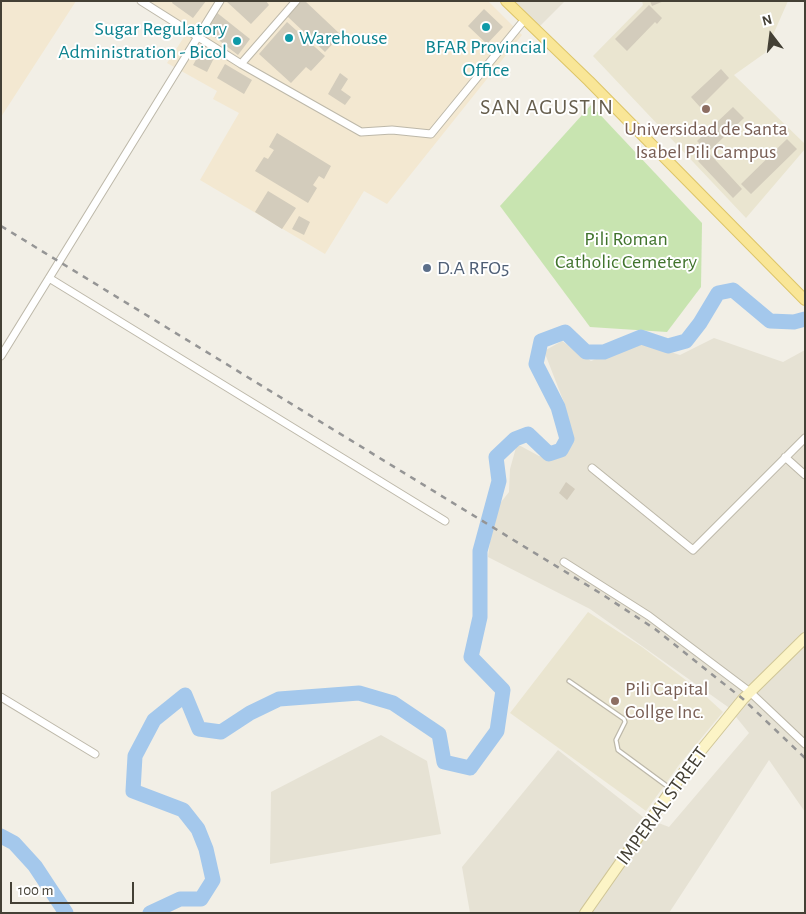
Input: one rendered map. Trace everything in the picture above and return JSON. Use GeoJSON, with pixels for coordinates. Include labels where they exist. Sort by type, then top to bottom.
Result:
{"type":"FeatureCollection","features":[{"type":"Feature","properties":{"kind":"main road"},"geometry":{"type":"LineString","coordinates":[[506,1],[742,234],[805,300]]}},
{"type":"Feature","properties":{"kind":"main road","name":"IMPERIAL STREET"},"geometry":{"type":"LineString","coordinates":[[585,913],[671,790],[750,692],[805,638]]}},
{"type":"Feature","properties":{"kind":"street"},"geometry":{"type":"LineString","coordinates":[[142,1],[242,64],[361,132],[392,130],[432,134],[525,19]]}},
{"type":"Feature","properties":{"kind":"street"},"geometry":{"type":"LineString","coordinates":[[1,356],[220,1]]}},
{"type":"Feature","properties":{"kind":"street"},"geometry":{"type":"LineString","coordinates":[[242,64],[296,1]]}},
{"type":"Feature","properties":{"kind":"street"},"geometry":{"type":"LineString","coordinates":[[49,278],[445,521]]}},
{"type":"Feature","properties":{"kind":"street"},"geometry":{"type":"LineString","coordinates":[[592,468],[693,550],[805,438]]}},
{"type":"Feature","properties":{"kind":"street"},"geometry":{"type":"LineString","coordinates":[[785,457],[805,475]]}},
{"type":"Feature","properties":{"kind":"street"},"geometry":{"type":"LineString","coordinates":[[564,562],[649,616],[750,692],[805,744]]}},
{"type":"Feature","properties":{"kind":"street"},"geometry":{"type":"LineString","coordinates":[[1,697],[95,754]]}},
{"type":"Feature","properties":{"kind":"lane"},"geometry":{"type":"LineString","coordinates":[[569,681],[624,719],[625,722],[616,740],[618,750],[671,790]]}},
{"type":"Feature","properties":{"kind":"shaded area"},"geometry":{"type":"Polygon","coordinates":[[[1,1],[76,1],[1,117],[1,1]]]}},
{"type":"Feature","properties":{"kind":"shaded area"},"geometry":{"type":"Polygon","coordinates":[[[135,1],[488,1],[522,35],[387,204],[364,191],[325,254],[200,180],[239,113],[213,99],[217,91],[167,63],[186,34],[135,1]]]}},
{"type":"Feature","properties":{"kind":"shaded area"},"geometry":{"type":"Polygon","coordinates":[[[512,1],[565,1],[538,28],[512,1]]]}},
{"type":"Feature","properties":{"kind":"shaded area","name":"Universidad de Santa Isabel Pili Campus"},"geometry":{"type":"Polygon","coordinates":[[[642,1],[788,1],[765,53],[734,75],[805,144],[805,149],[746,218],[593,56],[643,5],[642,1]]]}},
{"type":"Feature","properties":{"kind":"shaded area"},"geometry":{"type":"Polygon","coordinates":[[[714,338],[783,362],[805,350],[805,812],[769,760],[669,913],[470,913],[462,867],[558,750],[643,817],[669,827],[749,733],[728,707],[590,609],[488,557],[494,511],[509,492],[510,469],[517,444],[539,456],[560,458],[571,446],[565,405],[544,351],[562,341],[591,361],[639,342],[680,355],[714,338]]]}},
{"type":"Feature","properties":{"kind":"shaded area","name":"Pili Capital Collge Inc."},"geometry":{"type":"Polygon","coordinates":[[[588,612],[642,647],[699,690],[723,712],[679,765],[646,811],[510,713],[588,612]]]}},
{"type":"Feature","properties":{"kind":"shaded area"},"geometry":{"type":"Polygon","coordinates":[[[381,735],[427,761],[441,834],[270,864],[271,792],[381,735]]]}},
{"type":"Feature","properties":{"kind":"green space","name":"Pili Roman Catholic Cemetery"},"geometry":{"type":"Polygon","coordinates":[[[591,105],[702,223],[701,287],[667,332],[590,327],[500,206],[591,105]]]}},
{"type":"Feature","properties":{"kind":"building"},"geometry":{"type":"Polygon","coordinates":[[[173,1],[206,1],[193,18],[172,3],[173,1]]]}},
{"type":"Feature","properties":{"kind":"building"},"geometry":{"type":"Polygon","coordinates":[[[226,1],[266,1],[269,5],[251,24],[226,1]]]}},
{"type":"Feature","properties":{"kind":"building"},"geometry":{"type":"Polygon","coordinates":[[[301,1],[305,1],[341,35],[325,52],[287,16],[301,1]]]}},
{"type":"Feature","properties":{"kind":"building"},"geometry":{"type":"Polygon","coordinates":[[[650,1],[664,1],[652,6],[650,1]]]}},
{"type":"Feature","properties":{"kind":"building"},"geometry":{"type":"Polygon","coordinates":[[[649,5],[662,18],[657,24],[655,22],[627,51],[615,39],[649,5]]]}},
{"type":"Feature","properties":{"kind":"building","name":"BFAR Provincial Office"},"geometry":{"type":"Polygon","coordinates":[[[484,9],[503,27],[487,44],[468,26],[484,9]]]}},
{"type":"Feature","properties":{"kind":"building"},"geometry":{"type":"Polygon","coordinates":[[[216,12],[250,39],[238,55],[203,28],[216,12]]]}},
{"type":"Feature","properties":{"kind":"building","name":"Warehouse"},"geometry":{"type":"Polygon","coordinates":[[[287,22],[325,56],[311,71],[306,67],[291,83],[259,54],[287,22]]]}},
{"type":"Feature","properties":{"kind":"building"},"geometry":{"type":"Polygon","coordinates":[[[201,51],[214,58],[207,72],[193,65],[201,51]]]}},
{"type":"Feature","properties":{"kind":"building"},"geometry":{"type":"Polygon","coordinates":[[[225,64],[252,80],[244,94],[217,78],[225,64]]]}},
{"type":"Feature","properties":{"kind":"building"},"geometry":{"type":"Polygon","coordinates":[[[721,69],[729,78],[700,107],[691,97],[721,69]]]}},
{"type":"Feature","properties":{"kind":"building"},"geometry":{"type":"Polygon","coordinates":[[[340,73],[348,79],[341,90],[351,97],[345,105],[328,94],[340,73]]]}},
{"type":"Feature","properties":{"kind":"building"},"geometry":{"type":"Polygon","coordinates":[[[733,107],[744,118],[708,152],[697,141],[733,107]]]}},
{"type":"Feature","properties":{"kind":"building"},"geometry":{"type":"Polygon","coordinates":[[[277,133],[331,166],[324,179],[319,176],[313,185],[317,188],[308,203],[255,171],[264,157],[268,159],[274,150],[269,147],[277,133]]]}},
{"type":"Feature","properties":{"kind":"building"},"geometry":{"type":"Polygon","coordinates":[[[787,139],[797,149],[751,194],[741,184],[787,139]]]}},
{"type":"Feature","properties":{"kind":"building"},"geometry":{"type":"Polygon","coordinates":[[[708,152],[742,189],[733,198],[698,161],[708,152]]]}},
{"type":"Feature","properties":{"kind":"building"},"geometry":{"type":"Polygon","coordinates":[[[268,191],[296,208],[282,229],[255,212],[268,191]]]}},
{"type":"Feature","properties":{"kind":"building"},"geometry":{"type":"Polygon","coordinates":[[[299,216],[310,222],[304,235],[292,229],[299,216]]]}},
{"type":"Feature","properties":{"kind":"building"},"geometry":{"type":"Polygon","coordinates":[[[566,482],[575,489],[567,500],[559,493],[566,482]]]}},
{"type":"Feature","properties":{"kind":"waterway"},"geometry":{"type":"LineString","coordinates":[[150,913],[180,899],[201,899],[213,880],[206,849],[198,829],[183,810],[133,791],[135,756],[154,720],[185,695],[199,729],[221,732],[250,713],[279,699],[359,693],[393,703],[439,734],[444,762],[470,768],[497,731],[503,690],[471,657],[480,617],[480,551],[499,481],[496,457],[515,439],[528,434],[549,454],[561,450],[567,439],[558,407],[536,364],[541,341],[565,332],[586,352],[604,352],[641,337],[668,346],[686,341],[700,323],[718,293],[733,290],[770,321],[794,322],[805,319]]}},
{"type":"Feature","properties":{"kind":"waterway"},"geometry":{"type":"LineString","coordinates":[[1,836],[14,843],[35,866],[66,913]]}},
{"type":"Feature","properties":{"kind":"railway"},"geometry":{"type":"LineString","coordinates":[[1,226],[600,593],[655,629],[743,699],[805,758]]}},
{"type":"Feature","properties":{"kind":"place","name":"BFAR Provincial Office"},"geometry":{"type":"Point","coordinates":[486,27]}},
{"type":"Feature","properties":{"kind":"place","name":"Warehouse"},"geometry":{"type":"Point","coordinates":[289,38]}},
{"type":"Feature","properties":{"kind":"place","name":"Sugar Regulatory Administration - Bicol"},"geometry":{"type":"Point","coordinates":[237,41]}},
{"type":"Feature","properties":{"kind":"place","name":"Universidad de Santa Isabel Pili Campus"},"geometry":{"type":"Point","coordinates":[706,109]}},
{"type":"Feature","properties":{"kind":"place","name":"D.A RFO5"},"geometry":{"type":"Point","coordinates":[427,268]}},
{"type":"Feature","properties":{"kind":"place","name":"Pili Capital Collge Inc."},"geometry":{"type":"Point","coordinates":[615,701]}},
{"type":"Feature","properties":{"kind":"district","name":"SAN AGUSTIN"},"geometry":{"type":"Point","coordinates":[547,107]}}]}
